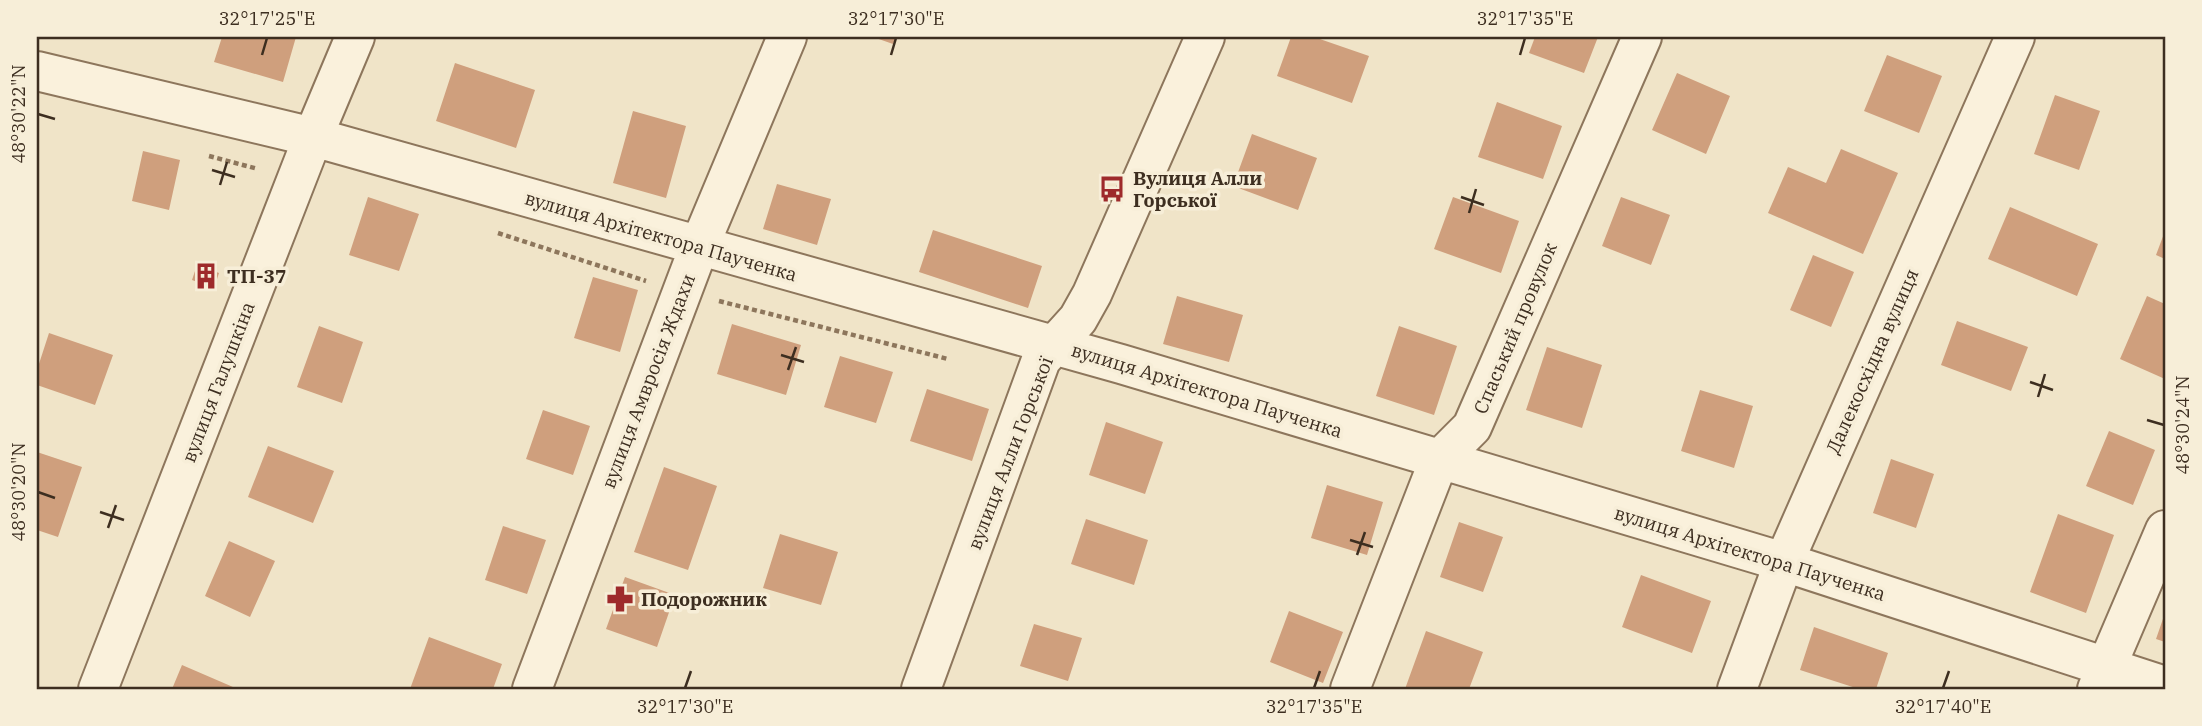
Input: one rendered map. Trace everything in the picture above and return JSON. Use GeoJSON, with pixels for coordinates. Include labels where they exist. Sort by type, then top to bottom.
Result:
{"type":"FeatureCollection","features":[{"type":"Feature","properties":{"kind":"street","name":"вулиця Галушкіна"},"geometry":{"type":"LineString","coordinates":[[98,689],[355,37]]}},
{"type":"Feature","properties":{"kind":"street","name":"вулиця Амвросія Ждахи"},"geometry":{"type":"LineString","coordinates":[[532,689],[699,247],[787,37]]}},
{"type":"Feature","properties":{"kind":"street","name":"вулиця Алли Горської"},"geometry":{"type":"LineString","coordinates":[[922,689],[1041,360],[1078,319],[1092,294],[1205,37]]}},
{"type":"Feature","properties":{"kind":"street","name":"Спаський провулок"},"geometry":{"type":"LineString","coordinates":[[1350,689],[1439,460],[1472,428],[1642,37]]}},
{"type":"Feature","properties":{"kind":"street","name":"Далекосхідна вулиця"},"geometry":{"type":"LineString","coordinates":[[1737,689],[1784,562],[2015,37]]}},
{"type":"Feature","properties":{"kind":"street","name":"вулиця Архітектора Паученка"},"geometry":{"type":"LineString","coordinates":[[37,71],[313,138],[1008,334],[1053,344],[1784,562],[2101,678],[2165,686]]}},
{"type":"Feature","properties":{"kind":"street"},"geometry":{"type":"LineString","coordinates":[[2101,678],[2165,530]]}},
{"type":"Feature","properties":{"kind":"path"},"geometry":{"type":"LineString","coordinates":[[206,155],[297,179]]}},
{"type":"Feature","properties":{"kind":"path"},"geometry":{"type":"LineString","coordinates":[[496,232],[682,292],[952,360]]}},
{"type":"Feature","properties":{"kind":"building"},"geometry":{"type":"Polygon","coordinates":[[[222,37],[296,37],[283,82],[214,62],[222,37]]]}},
{"type":"Feature","properties":{"kind":"building"},"geometry":{"type":"Polygon","coordinates":[[[873,37],[896,37],[893,44],[873,37]]]}},
{"type":"Feature","properties":{"kind":"building"},"geometry":{"type":"Polygon","coordinates":[[[1291,37],[1314,37],[1369,56],[1352,103],[1277,76],[1291,37]]]}},
{"type":"Feature","properties":{"kind":"building"},"geometry":{"type":"Polygon","coordinates":[[[1535,37],[1598,37],[1584,73],[1529,53],[1535,37]]]}},
{"type":"Feature","properties":{"kind":"building"},"geometry":{"type":"Polygon","coordinates":[[[1887,55],[1942,76],[1919,133],[1864,111],[1887,55]]]}},
{"type":"Feature","properties":{"kind":"building"},"geometry":{"type":"Polygon","coordinates":[[[455,63],[535,90],[516,148],[436,121],[455,63]]]}},
{"type":"Feature","properties":{"kind":"building"},"geometry":{"type":"Polygon","coordinates":[[[1677,73],[1730,96],[1706,154],[1652,130],[1677,73]]]}},
{"type":"Feature","properties":{"kind":"building"},"geometry":{"type":"Polygon","coordinates":[[[2055,95],[2100,111],[2079,170],[2034,154],[2055,95]]]}},
{"type":"Feature","properties":{"kind":"building"},"geometry":{"type":"Polygon","coordinates":[[[1497,102],[1562,126],[1543,179],[1478,157],[1497,102]]]}},
{"type":"Feature","properties":{"kind":"building"},"geometry":{"type":"Polygon","coordinates":[[[633,111],[686,126],[666,198],[613,183],[633,111]]]}},
{"type":"Feature","properties":{"kind":"building"},"geometry":{"type":"Polygon","coordinates":[[[1252,134],[1317,158],[1298,210],[1233,186],[1252,134]]]}},
{"type":"Feature","properties":{"kind":"building"},"geometry":{"type":"Polygon","coordinates":[[[1841,149],[1898,173],[1863,254],[1768,213],[1788,167],[1826,183],[1841,149]]]}},
{"type":"Feature","properties":{"kind":"building"},"geometry":{"type":"Polygon","coordinates":[[[143,151],[180,160],[169,210],[132,201],[143,151]]]}},
{"type":"Feature","properties":{"kind":"building"},"geometry":{"type":"Polygon","coordinates":[[[777,184],[831,199],[817,245],[763,229],[777,184]]]}},
{"type":"Feature","properties":{"kind":"building"},"geometry":{"type":"Polygon","coordinates":[[[368,197],[419,214],[399,271],[349,255],[368,197]]]}},
{"type":"Feature","properties":{"kind":"building"},"geometry":{"type":"Polygon","coordinates":[[[1453,197],[1519,221],[1501,273],[1434,249],[1453,197]]]}},
{"type":"Feature","properties":{"kind":"building"},"geometry":{"type":"Polygon","coordinates":[[[1621,197],[1670,215],[1651,265],[1602,246],[1621,197]]]}},
{"type":"Feature","properties":{"kind":"building"},"geometry":{"type":"Polygon","coordinates":[[[2010,207],[2098,244],[2077,296],[1988,259],[2010,207]]]}},
{"type":"Feature","properties":{"kind":"building"},"geometry":{"type":"Polygon","coordinates":[[[933,230],[1042,266],[1028,308],[919,272],[933,230]]]}},
{"type":"Feature","properties":{"kind":"building"},"geometry":{"type":"Polygon","coordinates":[[[2165,231],[2165,259],[2156,255],[2165,231]]]}},
{"type":"Feature","properties":{"kind":"building"},"geometry":{"type":"Polygon","coordinates":[[[1813,255],[1854,272],[1831,327],[1790,310],[1813,255]]]}},
{"type":"Feature","properties":{"kind":"building","name":"ТП-37"},"geometry":{"type":"Polygon","coordinates":[[[197,265],[219,273],[214,288],[192,280],[197,265]]]}},
{"type":"Feature","properties":{"kind":"building"},"geometry":{"type":"Polygon","coordinates":[[[593,277],[638,290],[620,352],[574,338],[593,277]]]}},
{"type":"Feature","properties":{"kind":"building"},"geometry":{"type":"Polygon","coordinates":[[[1177,296],[1243,315],[1229,362],[1163,344],[1177,296]]]}},
{"type":"Feature","properties":{"kind":"building"},"geometry":{"type":"Polygon","coordinates":[[[2147,296],[2165,304],[2165,379],[2120,359],[2147,296]]]}},
{"type":"Feature","properties":{"kind":"building"},"geometry":{"type":"Polygon","coordinates":[[[1957,321],[2028,347],[2011,391],[1941,365],[1957,321]]]}},
{"type":"Feature","properties":{"kind":"building"},"geometry":{"type":"Polygon","coordinates":[[[732,324],[801,345],[786,395],[717,374],[732,324]]]}},
{"type":"Feature","properties":{"kind":"building"},"geometry":{"type":"Polygon","coordinates":[[[319,326],[363,342],[342,403],[297,387],[319,326]]]}},
{"type":"Feature","properties":{"kind":"building"},"geometry":{"type":"Polygon","coordinates":[[[1399,326],[1457,346],[1434,415],[1376,396],[1399,326]]]}},
{"type":"Feature","properties":{"kind":"building"},"geometry":{"type":"Polygon","coordinates":[[[49,333],[113,355],[95,405],[37,385],[37,370],[49,333]]]}},
{"type":"Feature","properties":{"kind":"building"},"geometry":{"type":"Polygon","coordinates":[[[1547,347],[1602,365],[1582,428],[1526,410],[1547,347]]]}},
{"type":"Feature","properties":{"kind":"building"},"geometry":{"type":"Polygon","coordinates":[[[840,356],[893,372],[876,423],[824,407],[840,356]]]}},
{"type":"Feature","properties":{"kind":"building"},"geometry":{"type":"Polygon","coordinates":[[[927,389],[989,409],[972,461],[910,441],[927,389]]]}},
{"type":"Feature","properties":{"kind":"building"},"geometry":{"type":"Polygon","coordinates":[[[1700,390],[1753,406],[1734,468],[1681,451],[1700,390]]]}},
{"type":"Feature","properties":{"kind":"building"},"geometry":{"type":"Polygon","coordinates":[[[543,410],[590,426],[573,475],[526,459],[543,410]]]}},
{"type":"Feature","properties":{"kind":"building"},"geometry":{"type":"Polygon","coordinates":[[[1106,422],[1163,442],[1145,494],[1089,475],[1106,422]]]}},
{"type":"Feature","properties":{"kind":"building"},"geometry":{"type":"Polygon","coordinates":[[[2109,431],[2155,450],[2133,505],[2086,486],[2109,431]]]}},
{"type":"Feature","properties":{"kind":"building"},"geometry":{"type":"Polygon","coordinates":[[[268,446],[334,471],[313,523],[248,497],[268,446]]]}},
{"type":"Feature","properties":{"kind":"building"},"geometry":{"type":"Polygon","coordinates":[[[37,452],[82,467],[58,537],[37,530],[37,452]]]}},
{"type":"Feature","properties":{"kind":"building"},"geometry":{"type":"Polygon","coordinates":[[[1891,459],[1934,474],[1916,528],[1873,513],[1891,459]]]}},
{"type":"Feature","properties":{"kind":"building"},"geometry":{"type":"Polygon","coordinates":[[[664,467],[717,486],[688,570],[634,552],[664,467]]]}},
{"type":"Feature","properties":{"kind":"building"},"geometry":{"type":"Polygon","coordinates":[[[1327,485],[1383,502],[1367,555],[1311,538],[1327,485]]]}},
{"type":"Feature","properties":{"kind":"building"},"geometry":{"type":"Polygon","coordinates":[[[2058,514],[2114,535],[2086,613],[2030,592],[2058,514]]]}},
{"type":"Feature","properties":{"kind":"building"},"geometry":{"type":"Polygon","coordinates":[[[1086,519],[1148,540],[1134,585],[1071,564],[1086,519]]]}},
{"type":"Feature","properties":{"kind":"building"},"geometry":{"type":"Polygon","coordinates":[[[1459,522],[1503,537],[1483,592],[1440,577],[1459,522]]]}},
{"type":"Feature","properties":{"kind":"building"},"geometry":{"type":"Polygon","coordinates":[[[503,526],[546,540],[527,594],[485,580],[503,526]]]}},
{"type":"Feature","properties":{"kind":"building"},"geometry":{"type":"Polygon","coordinates":[[[780,534],[838,552],[821,605],[763,588],[780,534]]]}},
{"type":"Feature","properties":{"kind":"building"},"geometry":{"type":"Polygon","coordinates":[[[229,541],[275,561],[250,617],[205,596],[229,541]]]}},
{"type":"Feature","properties":{"kind":"building"},"geometry":{"type":"Polygon","coordinates":[[[1641,575],[1711,601],[1692,653],[1622,627],[1641,575]]]}},
{"type":"Feature","properties":{"kind":"building"},"geometry":{"type":"Polygon","coordinates":[[[625,577],[675,595],[657,647],[606,629],[625,577]]]}},
{"type":"Feature","properties":{"kind":"building"},"geometry":{"type":"Polygon","coordinates":[[[1289,611],[1343,632],[1323,683],[1270,662],[1289,611]]]}},
{"type":"Feature","properties":{"kind":"building"},"geometry":{"type":"Polygon","coordinates":[[[2165,613],[2165,642],[2156,639],[2165,613]]]}},
{"type":"Feature","properties":{"kind":"building"},"geometry":{"type":"Polygon","coordinates":[[[1034,624],[1082,638],[1068,681],[1020,666],[1034,624]]]}},
{"type":"Feature","properties":{"kind":"building"},"geometry":{"type":"Polygon","coordinates":[[[1814,627],[1888,653],[1876,689],[1859,689],[1800,670],[1814,627]]]}},
{"type":"Feature","properties":{"kind":"building"},"geometry":{"type":"Polygon","coordinates":[[[1426,631],[1483,652],[1469,689],[1405,689],[1426,631]]]}},
{"type":"Feature","properties":{"kind":"building"},"geometry":{"type":"Polygon","coordinates":[[[429,637],[502,664],[493,689],[410,689],[429,637]]]}},
{"type":"Feature","properties":{"kind":"building"},"geometry":{"type":"Polygon","coordinates":[[[182,665],[233,687],[172,689],[182,665]]]}},
{"type":"Feature","properties":{"kind":"place","name":"Вулиця Алли Горської"},"geometry":{"type":"Point","coordinates":[1112,189]}},
{"type":"Feature","properties":{"kind":"place","name":"ТП-37"},"geometry":{"type":"Point","coordinates":[206,276]}},
{"type":"Feature","properties":{"kind":"place","name":"Подорожник"},"geometry":{"type":"Point","coordinates":[620,599]}}]}
